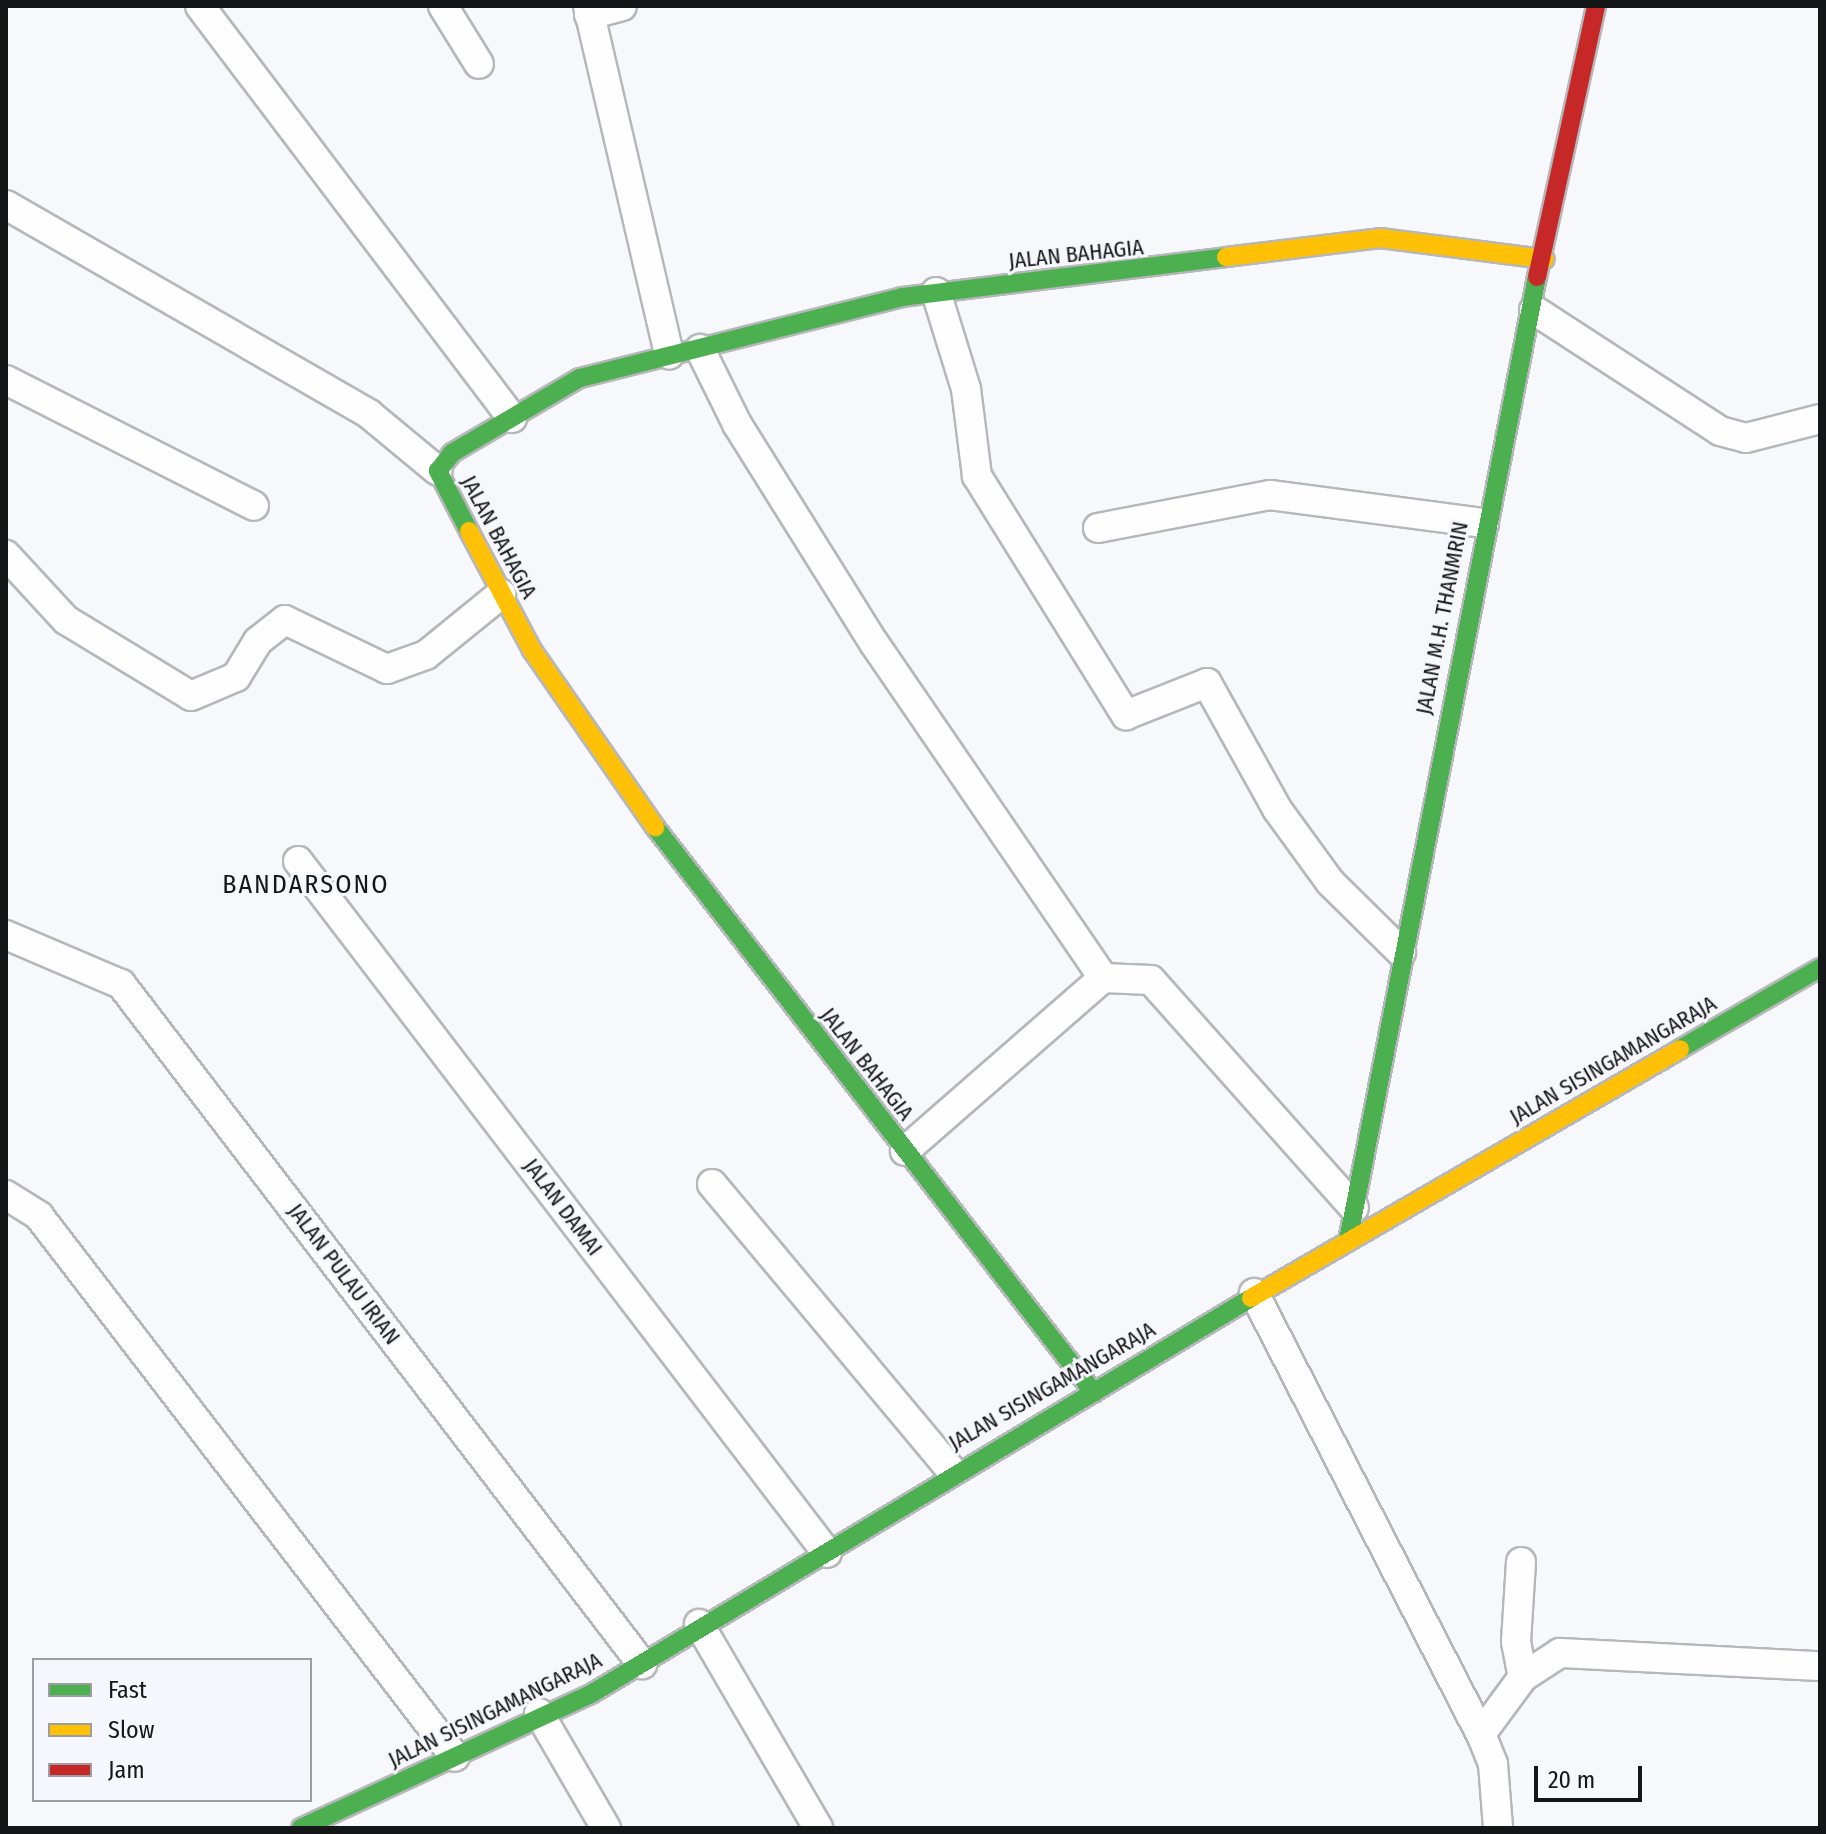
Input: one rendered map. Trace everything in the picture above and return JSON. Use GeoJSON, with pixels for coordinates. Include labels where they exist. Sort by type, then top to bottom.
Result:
{"type":"FeatureCollection","features":[{"type":"Feature","properties":{"kind":"main road","name":"JALAN M.H. THANMRIN"},"geometry":{"type":"LineString","coordinates":[[1348,1241],[1484,523],[1534,310],[1596,6]]}},
{"type":"Feature","properties":{"kind":"main road","name":"JALAN BAHAGIA"},"geometry":{"type":"LineString","coordinates":[[1094,1393],[697,888],[501,594],[438,471],[452,453],[580,378],[936,292],[1060,283],[1380,238],[1545,259]]}},
{"type":"Feature","properties":{"kind":"main road","name":"JALAN SISINGAMANGARAJA"},"geometry":{"type":"LineString","coordinates":[[301,1828],[455,1757],[642,1664],[699,1624],[827,1553],[952,1471],[1094,1393],[1254,1293],[1820,968]]}},
{"type":"Feature","properties":{"kind":"street"},"geometry":{"type":"LineString","coordinates":[[200,6],[512,418]]}},
{"type":"Feature","properties":{"kind":"street"},"geometry":{"type":"LineString","coordinates":[[443,6],[479,64]]}},
{"type":"Feature","properties":{"kind":"street"},"geometry":{"type":"LineString","coordinates":[[622,6],[589,10],[669,355]]}},
{"type":"Feature","properties":{"kind":"street"},"geometry":{"type":"LineString","coordinates":[[6,205],[369,414],[438,471]]}},
{"type":"Feature","properties":{"kind":"street"},"geometry":{"type":"LineString","coordinates":[[936,292],[966,389],[977,476],[1126,715],[1207,683],[1277,809],[1330,882],[1401,952]]}},
{"type":"Feature","properties":{"kind":"street"},"geometry":{"type":"LineString","coordinates":[[1534,310],[1720,431],[1746,438],[1820,419]]}},
{"type":"Feature","properties":{"kind":"street"},"geometry":{"type":"LineString","coordinates":[[700,349],[737,424],[874,643],[1103,978]]}},
{"type":"Feature","properties":{"kind":"street"},"geometry":{"type":"LineString","coordinates":[[6,380],[254,506]]}},
{"type":"Feature","properties":{"kind":"street"},"geometry":{"type":"LineString","coordinates":[[1098,528],[1270,495],[1484,523]]}},
{"type":"Feature","properties":{"kind":"street"},"geometry":{"type":"LineString","coordinates":[[6,555],[66,620],[191,696],[236,677],[258,641],[285,620],[387,669],[426,655],[501,594]]}},
{"type":"Feature","properties":{"kind":"street","name":"JALAN DAMAI"},"geometry":{"type":"LineString","coordinates":[[298,861],[827,1553]]}},
{"type":"Feature","properties":{"kind":"street","name":"JALAN PULAU IRIAN"},"geometry":{"type":"LineString","coordinates":[[6,935],[121,984],[642,1664]]}},
{"type":"Feature","properties":{"kind":"street"},"geometry":{"type":"LineString","coordinates":[[905,1151],[1103,978],[1151,980],[1354,1208]]}},
{"type":"Feature","properties":{"kind":"street"},"geometry":{"type":"LineString","coordinates":[[712,1184],[952,1471]]}},
{"type":"Feature","properties":{"kind":"street"},"geometry":{"type":"LineString","coordinates":[[6,1195],[39,1216],[455,1757]]}},
{"type":"Feature","properties":{"kind":"street"},"geometry":{"type":"LineString","coordinates":[[1254,1293],[1481,1734],[1493,1764],[1498,1828]]}},
{"type":"Feature","properties":{"kind":"street"},"geometry":{"type":"LineString","coordinates":[[1521,1562],[1516,1642],[1523,1677]]}},
{"type":"Feature","properties":{"kind":"street"},"geometry":{"type":"LineString","coordinates":[[699,1624],[818,1828]]}},
{"type":"Feature","properties":{"kind":"street"},"geometry":{"type":"LineString","coordinates":[[1481,1734],[1523,1677],[1546,1659],[1578,1651],[1820,1666]]}},
{"type":"Feature","properties":{"kind":"street"},"geometry":{"type":"LineString","coordinates":[[539,1713],[606,1828]]}},
{"type":"Feature","properties":{"kind":"traffic: fast"},"geometry":{"type":"LineString","coordinates":[[469,531],[438,471],[452,453],[580,378],[902,297],[1226,257]]}},
{"type":"Feature","properties":{"kind":"traffic: fast"},"geometry":{"type":"LineString","coordinates":[[1348,1241],[1537,277]]}},
{"type":"Feature","properties":{"kind":"traffic: fast"},"geometry":{"type":"LineString","coordinates":[[655,827],[1094,1393]]}},
{"type":"Feature","properties":{"kind":"traffic: fast"},"geometry":{"type":"LineString","coordinates":[[1680,1049],[1820,968]]}},
{"type":"Feature","properties":{"kind":"traffic: fast"},"geometry":{"type":"LineString","coordinates":[[301,1828],[591,1694],[1251,1298]]}},
{"type":"Feature","properties":{"kind":"traffic: slow"},"geometry":{"type":"LineString","coordinates":[[1226,257],[1380,238],[1545,259]]}},
{"type":"Feature","properties":{"kind":"traffic: slow"},"geometry":{"type":"LineString","coordinates":[[469,531],[532,650],[655,827]]}},
{"type":"Feature","properties":{"kind":"traffic: slow"},"geometry":{"type":"LineString","coordinates":[[1251,1298],[1680,1049]]}},
{"type":"Feature","properties":{"kind":"traffic: jam"},"geometry":{"type":"LineString","coordinates":[[1537,277],[1596,6]]}},
{"type":"Feature","properties":{"kind":"district","name":"BANDARSONO"},"geometry":{"type":"Point","coordinates":[306,885]}}]}
